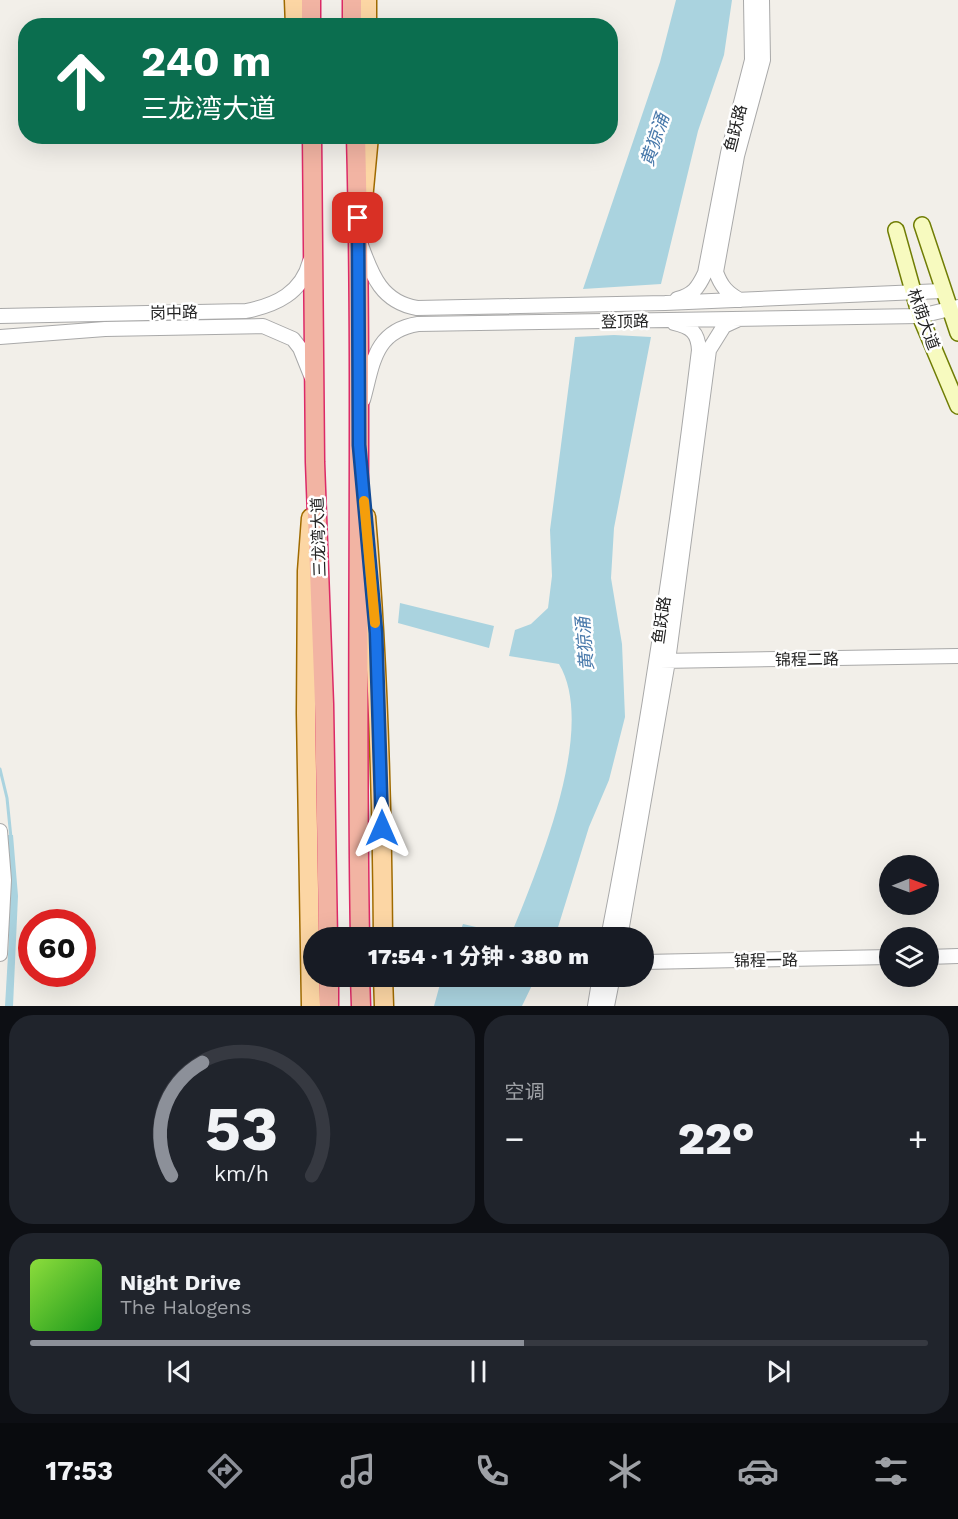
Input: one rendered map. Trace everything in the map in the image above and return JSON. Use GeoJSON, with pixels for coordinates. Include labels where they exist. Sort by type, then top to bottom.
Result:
{"type":"FeatureCollection","features":[{"type":"Feature","properties":{"kind":"highway"},"geometry":{"type":"LineString","coordinates":[[311,0],[311,18]]}},
{"type":"Feature","properties":{"kind":"highway"},"geometry":{"type":"LineString","coordinates":[[352,0],[352,18]]}},
{"type":"Feature","properties":{"kind":"highway","name":"三龙湾大道"},"geometry":{"type":"LineString","coordinates":[[312,144],[315,462],[324,704],[328,927]]}},
{"type":"Feature","properties":{"kind":"highway"},"geometry":{"type":"LineString","coordinates":[[356,144],[360,414],[357,768],[360,927]]}},
{"type":"Feature","properties":{"kind":"highway"},"geometry":{"type":"LineString","coordinates":[[329,987],[329,1006]]}},
{"type":"Feature","properties":{"kind":"highway"},"geometry":{"type":"LineString","coordinates":[[360,987],[361,1006]]}},
{"type":"Feature","properties":{"kind":"main road"},"geometry":{"type":"LineString","coordinates":[[294,0],[295,18]]}},
{"type":"Feature","properties":{"kind":"main road"},"geometry":{"type":"LineString","coordinates":[[367,0],[367,18]]}},
{"type":"Feature","properties":{"kind":"main road"},"geometry":{"type":"LineString","coordinates":[[304,144],[313,247]]}},
{"type":"Feature","properties":{"kind":"main road"},"geometry":{"type":"LineString","coordinates":[[358,238],[368,144]]}},
{"type":"Feature","properties":{"kind":"main road","name":"林荫大道"},"geometry":{"type":"LineString","coordinates":[[922,225],[942,291],[953,308],[958,333]]}},
{"type":"Feature","properties":{"kind":"main road","name":"林荫大道"},"geometry":{"type":"LineString","coordinates":[[896,230],[920,316],[958,406]]}},
{"type":"Feature","properties":{"kind":"main road"},"geometry":{"type":"LineString","coordinates":[[359,445],[376,633],[382,763],[383,927]]}},
{"type":"Feature","properties":{"kind":"main road"},"geometry":{"type":"LineString","coordinates":[[310,1006],[306,583],[315,462]]}},
{"type":"Feature","properties":{"kind":"main road"},"geometry":{"type":"LineString","coordinates":[[383,987],[384,1006]]}},
{"type":"Feature","properties":{"kind":"street","name":"鱼跃路"},"geometry":{"type":"LineString","coordinates":[[665,303],[689,296],[699,287],[705,273],[728,153],[752,60],[751,0]]}},
{"type":"Feature","properties":{"kind":"street","name":"鱼跃路"},"geometry":{"type":"LineString","coordinates":[[741,300],[729,294],[720,284],[716,272],[737,156],[763,60],[762,0]]}},
{"type":"Feature","properties":{"kind":"street","name":"登顶路"},"geometry":{"type":"LineString","coordinates":[[358,238],[379,288],[392,301],[417,308],[665,303],[942,291]]}},
{"type":"Feature","properties":{"kind":"street","name":"岗中路"},"geometry":{"type":"LineString","coordinates":[[0,316],[246,311],[260,308],[282,300],[298,287],[306,276],[313,247]]}},
{"type":"Feature","properties":{"kind":"street"},"geometry":{"type":"LineString","coordinates":[[260,308],[266,313],[267,320],[263,326]]}},
{"type":"Feature","properties":{"kind":"street"},"geometry":{"type":"LineString","coordinates":[[417,308],[407,314],[411,321],[417,324]]}},
{"type":"Feature","properties":{"kind":"street","name":"登顶路"},"geometry":{"type":"LineString","coordinates":[[360,414],[381,342],[405,326],[920,316],[953,308]]}},
{"type":"Feature","properties":{"kind":"street","name":"鱼跃路"},"geometry":{"type":"LineString","coordinates":[[622,927],[709,350],[723,326],[740,319]]}},
{"type":"Feature","properties":{"kind":"street","name":"鱼跃路"},"geometry":{"type":"LineString","coordinates":[[610,927],[662,661],[699,350],[698,337],[689,327],[666,320]]}},
{"type":"Feature","properties":{"kind":"street","name":"岗中路"},"geometry":{"type":"LineString","coordinates":[[0,337],[105,329],[263,326],[293,339],[300,348],[314,383]]}},
{"type":"Feature","properties":{"kind":"street","name":"锦程二路"},"geometry":{"type":"LineString","coordinates":[[662,661],[958,656]]}},
{"type":"Feature","properties":{"kind":"street"},"geometry":{"type":"LineString","coordinates":[[0,831],[4,880],[0,954]]}},
{"type":"Feature","properties":{"kind":"street"},"geometry":{"type":"LineString","coordinates":[[939,957],[958,956]]}},
{"type":"Feature","properties":{"kind":"street","name":"锦程一路"},"geometry":{"type":"LineString","coordinates":[[654,963],[879,957]]}},
{"type":"Feature","properties":{"kind":"street"},"geometry":{"type":"LineString","coordinates":[[595,1006],[598,987]]}},
{"type":"Feature","properties":{"kind":"street"},"geometry":{"type":"LineString","coordinates":[[607,1006],[611,987]]}},
{"type":"Feature","properties":{"kind":"water","name":"黄猄涌"},"geometry":{"type":"Polygon","coordinates":[[[676,0],[732,0],[724,55],[698,131],[661,284],[583,289],[660,62],[676,0]]]}},
{"type":"Feature","properties":{"kind":"water","name":"黄猄涌"},"geometry":{"type":"Polygon","coordinates":[[[614,335],[651,337],[614,528],[611,578],[622,644],[625,717],[609,780],[589,827],[558,927],[514,927],[548,838],[559,800],[568,761],[572,725],[569,692],[559,664],[509,656],[515,630],[531,624],[548,608],[552,576],[550,530],[575,337],[614,335]]]}},
{"type":"Feature","properties":{"kind":"water"},"geometry":{"type":"Polygon","coordinates":[[[400,603],[494,626],[489,648],[398,623],[400,603]]]}},
{"type":"Feature","properties":{"kind":"water"},"geometry":{"type":"Polygon","coordinates":[[[8,835],[13,835],[18,896],[13,1006],[5,1006],[9,938],[8,835]]]}},
{"type":"Feature","properties":{"kind":"water"},"geometry":{"type":"Polygon","coordinates":[[[439,987],[531,987],[522,1006],[434,1006],[439,987]]]}},
{"type":"Feature","properties":{"kind":"waterway"},"geometry":{"type":"LineString","coordinates":[[0,769],[7,798],[11,838]]}},
{"type":"Feature","properties":{"kind":"slow traffic"},"geometry":{"type":"LineString","coordinates":[[364,501],[375,623]]}},
{"type":"Feature","properties":{"kind":"route"},"geometry":{"type":"LineString","coordinates":[[358,218],[359,445],[376,633],[382,763],[382,828]]}}]}
